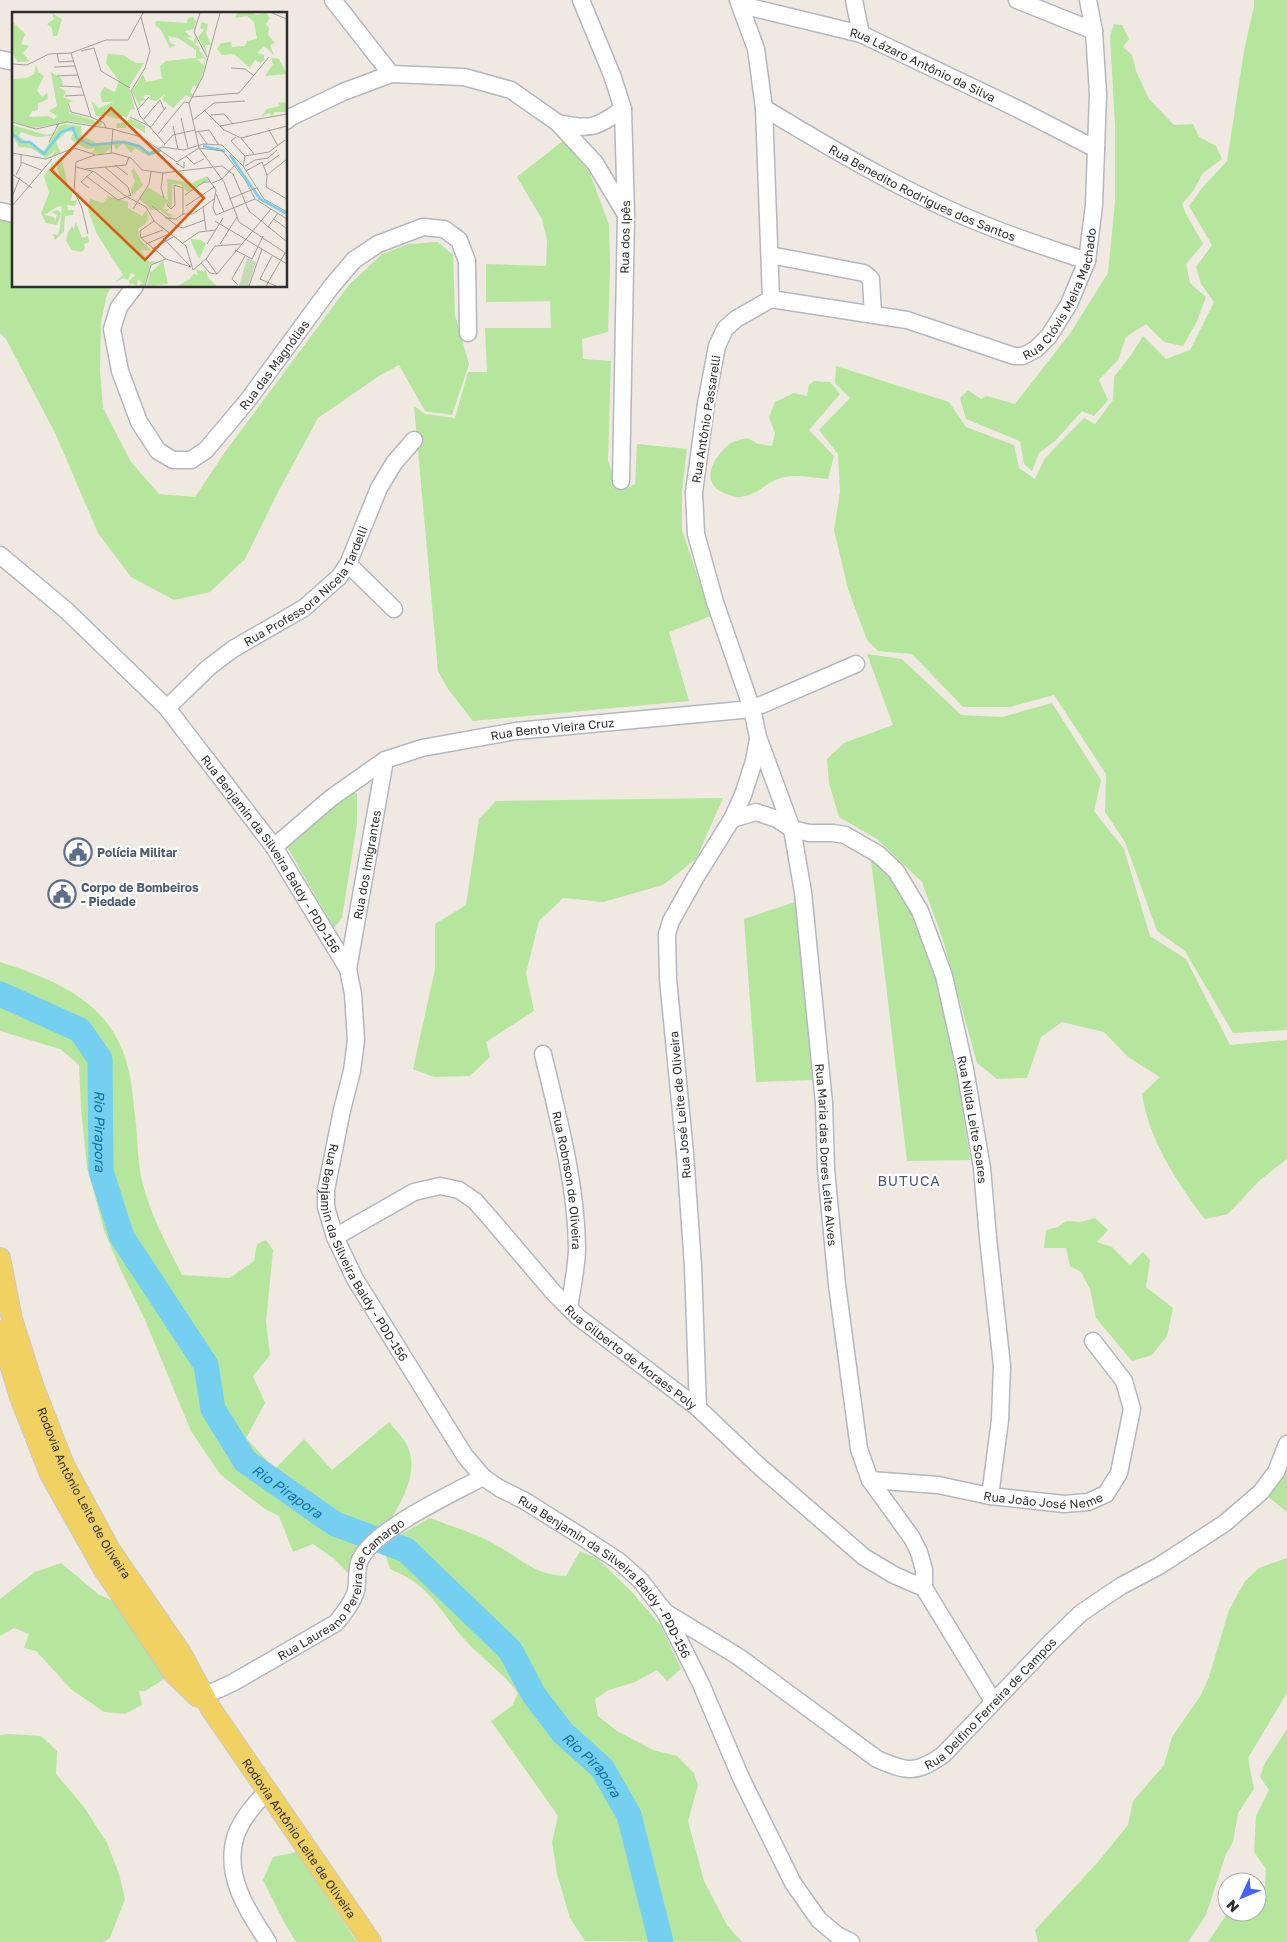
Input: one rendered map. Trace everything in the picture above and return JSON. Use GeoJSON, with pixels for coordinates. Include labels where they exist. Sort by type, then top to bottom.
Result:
{"type":"FeatureCollection","features":[{"type":"Feature","properties":{"kind":"main road","name":"Rodovia Antônio Leite de Oliveira"},"geometry":{"type":"LineString","coordinates":[[0,1258],[12,1319],[34,1388],[64,1465],[110,1550],[181,1653],[203,1699],[371,1942]]}},
{"type":"Feature","properties":{"kind":"main road","name":"Rodovia Antônio Leite de Oliveira"},"geometry":{"type":"LineString","coordinates":[[0,1331],[20,1397],[50,1474],[103,1568],[175,1675],[203,1699]]}},
{"type":"Feature","properties":{"kind":"street"},"geometry":{"type":"LineString","coordinates":[[333,0],[390,74]]}},
{"type":"Feature","properties":{"kind":"street","name":"Rua dos Ipês"},"geometry":{"type":"LineString","coordinates":[[581,0],[612,75],[623,109],[626,215],[621,481]]}},
{"type":"Feature","properties":{"kind":"street"},"geometry":{"type":"LineString","coordinates":[[854,0],[861,34]]}},
{"type":"Feature","properties":{"kind":"street"},"geometry":{"type":"LineString","coordinates":[[1017,0],[1094,31]]}},
{"type":"Feature","properties":{"kind":"street","name":"Rua Clóvis Meira Machado"},"geometry":{"type":"LineString","coordinates":[[771,299],[906,320],[1014,356],[1023,356],[1036,349],[1049,336],[1068,304],[1087,261],[1094,206],[1098,94],[1094,31],[1088,0]]}},
{"type":"Feature","properties":{"kind":"street"},"geometry":{"type":"LineString","coordinates":[[740,3],[756,49],[764,108],[771,299]]}},
{"type":"Feature","properties":{"kind":"street","name":"Rua Lázaro Antônio da Silva"},"geometry":{"type":"LineString","coordinates":[[740,3],[861,34],[1018,109],[1096,149]]}},
{"type":"Feature","properties":{"kind":"street"},"geometry":{"type":"LineString","coordinates":[[288,118],[343,92],[390,74],[464,77],[511,90],[558,123],[595,163],[626,215]]}},
{"type":"Feature","properties":{"kind":"street","name":"Rua Benedito Rodrigues dos Santos"},"geometry":{"type":"LineString","coordinates":[[764,108],[833,150],[928,200],[990,228],[1087,261]]}},
{"type":"Feature","properties":{"kind":"street"},"geometry":{"type":"LineString","coordinates":[[558,123],[584,128],[602,123],[623,109]]}},
{"type":"Feature","properties":{"kind":"street","name":"Rua das Magnólias"},"geometry":{"type":"LineString","coordinates":[[133,288],[119,307],[112,329],[120,371],[139,422],[158,451],[172,460],[191,460],[206,450],[248,400],[331,286],[354,260],[378,244],[423,227],[444,229],[460,240],[467,261],[468,333]]}},
{"type":"Feature","properties":{"kind":"street"},"geometry":{"type":"LineString","coordinates":[[770,255],[864,273],[871,279],[873,315]]}},
{"type":"Feature","properties":{"kind":"street","name":"Rua Antônio Passarelli"},"geometry":{"type":"LineString","coordinates":[[752,710],[715,602],[696,534],[694,492],[706,404],[717,346],[726,330],[736,319],[771,299]]}},
{"type":"Feature","properties":{"kind":"street","name":"Rua Professora Niceia Tardelli"},"geometry":{"type":"LineString","coordinates":[[167,708],[208,668],[233,649],[304,608],[339,577],[348,564],[379,488],[394,463],[414,440]]}},
{"type":"Feature","properties":{"kind":"street","name":"Rua Benjamin da Silveira Baldy - PDD-156"},"geometry":{"type":"LineString","coordinates":[[0,555],[68,611],[167,708],[274,847],[348,969],[353,994],[356,1040],[352,1071],[326,1190],[326,1207],[344,1257],[360,1287],[465,1456],[483,1477],[579,1534],[620,1562],[640,1580],[665,1612],[701,1684],[741,1778],[793,1883],[819,1920],[837,1935],[851,1942]]}},
{"type":"Feature","properties":{"kind":"street"},"geometry":{"type":"LineString","coordinates":[[348,564],[394,610]]}},
{"type":"Feature","properties":{"kind":"street","name":"Rua Bento Vieira Cruz"},"geometry":{"type":"LineString","coordinates":[[274,847],[331,798],[385,760],[422,748],[516,731],[752,710],[856,664]]}},
{"type":"Feature","properties":{"kind":"street","name":"Rua Maria das Dores Leite Alves"},"geometry":{"type":"LineString","coordinates":[[752,710],[758,737],[792,829],[803,892],[824,1103],[826,1169],[838,1294],[858,1449],[870,1480],[912,1538],[919,1552],[924,1570],[924,1588]]}},
{"type":"Feature","properties":{"kind":"street","name":"Rua José Leite de Oliveira"},"geometry":{"type":"LineString","coordinates":[[698,1408],[693,1266],[668,979],[668,934],[671,921],[692,882],[732,819],[743,795],[750,774],[758,737]]}},
{"type":"Feature","properties":{"kind":"street","name":"Rua dos Imigrantes"},"geometry":{"type":"LineString","coordinates":[[348,969],[385,760]]}},
{"type":"Feature","properties":{"kind":"street"},"geometry":{"type":"LineString","coordinates":[[732,819],[756,812],[777,819],[792,829]]}},
{"type":"Feature","properties":{"kind":"street","name":"Rua Nilda Leite Soares"},"geometry":{"type":"LineString","coordinates":[[792,829],[809,833],[845,835],[878,854],[896,871],[920,911],[944,976],[965,1069],[982,1168],[1002,1366],[1000,1420],[990,1496]]}},
{"type":"Feature","properties":{"kind":"street","name":"Rua Robnson de Oliveira"},"geometry":{"type":"LineString","coordinates":[[544,1054],[574,1198],[577,1249],[569,1308]]}},
{"type":"Feature","properties":{"kind":"street","name":"Rua Gilberto de Moraes Poly"},"geometry":{"type":"LineString","coordinates":[[335,1236],[414,1192],[440,1186],[459,1190],[475,1202],[490,1218],[569,1308],[614,1346],[698,1408],[759,1466],[864,1558],[894,1575],[924,1588]]}},
{"type":"Feature","properties":{"kind":"street","name":"Rua João José Neme"},"geometry":{"type":"LineString","coordinates":[[870,1480],[938,1485],[990,1496],[1064,1504],[1088,1502],[1106,1494],[1119,1473],[1132,1409],[1124,1381],[1093,1342]]}},
{"type":"Feature","properties":{"kind":"street","name":"Rua Delfino Ferreira de Campos"},"geometry":{"type":"LineString","coordinates":[[665,1612],[739,1657],[877,1759],[897,1768],[909,1770],[926,1766],[943,1755],[993,1701],[1082,1613],[1120,1586],[1158,1566],[1224,1524],[1261,1492],[1276,1472],[1287,1444]]}},
{"type":"Feature","properties":{"kind":"street","name":"Rua Laureano Pereira de Camargo"},"geometry":{"type":"LineString","coordinates":[[203,1699],[336,1623],[347,1610],[356,1593],[357,1571],[360,1560],[371,1544],[394,1526],[483,1477]]}},
{"type":"Feature","properties":{"kind":"street"},"geometry":{"type":"LineString","coordinates":[[924,1588],[993,1701]]}},
{"type":"Feature","properties":{"kind":"street"},"geometry":{"type":"LineString","coordinates":[[267,1791],[252,1808],[236,1834],[232,1858],[234,1875],[241,1897],[268,1942]]}},
{"type":"Feature","properties":{"kind":"green space"},"geometry":{"type":"Polygon","coordinates":[[[1254,0],[1287,0],[1287,1030],[1233,1033],[1185,951],[1157,931],[1125,842],[1105,812],[1106,774],[1054,695],[1010,707],[963,707],[912,654],[878,651],[867,640],[848,589],[834,530],[840,492],[838,454],[819,430],[850,398],[835,383],[836,366],[949,402],[966,427],[1014,445],[1019,468],[1035,479],[1045,458],[1084,418],[1095,424],[1113,400],[1114,377],[1143,336],[1166,359],[1190,350],[1214,302],[1201,284],[1196,267],[1212,245],[1189,206],[1202,188],[1227,161],[1254,0]]]}},
{"type":"Feature","properties":{"kind":"green space"},"geometry":{"type":"Polygon","coordinates":[[[1114,24],[1122,25],[1129,39],[1123,47],[1132,55],[1136,71],[1149,99],[1174,125],[1193,124],[1199,137],[1216,146],[1222,159],[1203,173],[1193,191],[1182,204],[1203,244],[1186,264],[1190,283],[1206,297],[1197,321],[1183,346],[1164,342],[1146,324],[1126,337],[1118,360],[1099,380],[1108,400],[1094,416],[1082,411],[1056,440],[1039,453],[1032,471],[1024,464],[1020,441],[966,419],[960,398],[968,390],[981,399],[987,396],[1015,404],[1071,332],[1108,273],[1115,202],[1115,126],[1110,36],[1114,24]]]}},
{"type":"Feature","properties":{"kind":"green space"},"geometry":{"type":"Polygon","coordinates":[[[564,140],[590,173],[609,225],[608,332],[582,339],[583,359],[611,361],[608,460],[615,482],[624,490],[635,484],[637,444],[687,449],[682,490],[682,530],[711,616],[669,632],[689,701],[473,721],[448,689],[438,671],[414,406],[425,414],[455,418],[468,372],[487,372],[485,328],[551,328],[550,301],[486,302],[486,264],[546,266],[547,240],[542,219],[517,177],[564,140]]]}},
{"type":"Feature","properties":{"kind":"green space"},"geometry":{"type":"Polygon","coordinates":[[[0,220],[12,222],[12,288],[111,288],[107,294],[101,322],[100,371],[103,408],[131,462],[159,494],[195,497],[225,452],[349,285],[382,254],[409,244],[438,242],[453,255],[455,315],[469,364],[452,415],[425,411],[399,365],[379,376],[318,418],[245,559],[210,592],[174,600],[131,577],[98,533],[56,435],[6,339],[0,333],[0,220]]]}},
{"type":"Feature","properties":{"kind":"green space"},"geometry":{"type":"Polygon","coordinates":[[[814,381],[830,382],[840,394],[809,430],[834,456],[828,479],[796,476],[784,477],[773,481],[752,494],[739,497],[719,491],[710,477],[712,466],[719,455],[735,441],[748,438],[758,444],[772,446],[775,433],[769,417],[775,402],[794,393],[807,396],[809,385],[814,381]]]}},
{"type":"Feature","properties":{"kind":"green space"},"geometry":{"type":"Polygon","coordinates":[[[867,654],[902,659],[961,715],[1002,717],[1052,703],[1101,780],[1094,811],[1124,849],[1150,936],[1186,959],[1230,1045],[1287,1040],[1287,1159],[1259,1181],[1228,1214],[1205,1219],[1184,1191],[1166,1160],[1151,1128],[1142,1094],[1160,1077],[1128,1057],[1104,1032],[1062,1022],[1041,1037],[1027,1078],[997,1079],[977,1063],[943,940],[922,882],[877,839],[839,817],[829,783],[827,759],[844,743],[893,725],[867,654]]]}},
{"type":"Feature","properties":{"kind":"green space"},"geometry":{"type":"Polygon","coordinates":[[[351,789],[357,794],[357,824],[342,918],[334,928],[286,845],[351,789]]]}},
{"type":"Feature","properties":{"kind":"green space"},"geometry":{"type":"Polygon","coordinates":[[[723,798],[696,859],[663,885],[603,902],[563,898],[539,921],[526,973],[534,1011],[486,1042],[490,1057],[470,1076],[434,1077],[413,1069],[435,969],[435,924],[466,905],[479,819],[496,801],[723,798]]]}},
{"type":"Feature","properties":{"kind":"green space"},"geometry":{"type":"Polygon","coordinates":[[[871,859],[901,886],[940,991],[953,1043],[970,1160],[907,1161],[871,859]]]}},
{"type":"Feature","properties":{"kind":"green space"},"geometry":{"type":"Polygon","coordinates":[[[798,901],[813,1080],[756,1082],[744,919],[798,901]]]}},
{"type":"Feature","properties":{"kind":"green space"},"geometry":{"type":"Polygon","coordinates":[[[0,962],[41,977],[78,996],[108,1024],[119,1042],[131,1083],[139,1165],[145,1193],[154,1217],[182,1275],[230,1278],[254,1261],[257,1244],[266,1240],[273,1250],[266,1322],[270,1355],[253,1376],[265,1403],[246,1438],[275,1469],[304,1439],[332,1470],[389,1422],[409,1450],[411,1466],[409,1482],[402,1499],[382,1532],[349,1574],[333,1558],[313,1544],[293,1552],[279,1516],[265,1509],[220,1474],[191,1431],[145,1320],[104,1230],[87,1167],[79,1065],[60,1049],[0,1031],[0,962]]]}},
{"type":"Feature","properties":{"kind":"green space"},"geometry":{"type":"Polygon","coordinates":[[[1095,1218],[1108,1230],[1097,1242],[1112,1247],[1130,1265],[1143,1252],[1150,1260],[1146,1287],[1173,1308],[1167,1336],[1152,1355],[1132,1361],[1096,1318],[1090,1289],[1081,1272],[1070,1266],[1066,1248],[1044,1248],[1046,1230],[1058,1227],[1066,1221],[1081,1222],[1095,1218]]]}},
{"type":"Feature","properties":{"kind":"green space"},"geometry":{"type":"Polygon","coordinates":[[[1287,1470],[1287,1512],[1266,1495],[1287,1470]]]}},
{"type":"Feature","properties":{"kind":"green space"},"geometry":{"type":"Polygon","coordinates":[[[430,1518],[488,1541],[546,1573],[566,1576],[580,1551],[598,1559],[632,1592],[661,1626],[681,1669],[667,1681],[657,1670],[635,1682],[609,1690],[595,1699],[598,1716],[617,1731],[653,1750],[677,1756],[694,1773],[698,1785],[688,1821],[704,1881],[727,1925],[742,1942],[585,1941],[570,1918],[557,1874],[552,1842],[558,1816],[491,1721],[512,1706],[518,1693],[467,1642],[426,1592],[410,1579],[390,1569],[385,1553],[391,1540],[430,1518]]]}},
{"type":"Feature","properties":{"kind":"green space"},"geometry":{"type":"Polygon","coordinates":[[[1287,1558],[1287,1693],[1248,1758],[1254,1789],[1238,1813],[1233,1842],[1226,1854],[1220,1872],[1217,1872],[1217,1881],[1206,1915],[1188,1942],[1038,1942],[1035,1930],[1098,1862],[1128,1825],[1133,1801],[1164,1765],[1172,1737],[1201,1695],[1209,1677],[1229,1610],[1245,1581],[1259,1568],[1287,1558]]]}},
{"type":"Feature","properties":{"kind":"green space"},"geometry":{"type":"Polygon","coordinates":[[[61,1563],[98,1594],[113,1601],[166,1678],[145,1691],[139,1691],[142,1705],[125,1714],[104,1712],[71,1689],[36,1651],[24,1648],[29,1634],[14,1628],[0,1636],[0,1599],[35,1572],[61,1563]]]}},
{"type":"Feature","properties":{"kind":"green space"},"geometry":{"type":"Polygon","coordinates":[[[1287,1729],[1287,1942],[1208,1942],[1221,1922],[1267,1922],[1267,1872],[1254,1852],[1256,1816],[1269,1790],[1260,1777],[1265,1763],[1287,1729]]]}},
{"type":"Feature","properties":{"kind":"green space"},"geometry":{"type":"Polygon","coordinates":[[[0,1735],[41,1736],[57,1751],[56,1774],[84,1807],[107,1843],[119,1874],[125,1899],[110,1938],[103,1942],[0,1942],[0,1735]]]}},
{"type":"Feature","properties":{"kind":"green space"},"geometry":{"type":"Polygon","coordinates":[[[297,1852],[357,1942],[296,1942],[263,1880],[273,1857],[297,1852]]]}},
{"type":"Feature","properties":{"kind":"waterway","name":"Rio Pirapora"},"geometry":{"type":"LineString","coordinates":[[0,994],[80,1030],[100,1059],[101,1171],[122,1237],[206,1365],[213,1409],[245,1461],[335,1524],[406,1550],[510,1650],[534,1695],[563,1733],[602,1768],[629,1815],[661,1942]]}},
{"type":"Feature","properties":{"kind":"place","name":"Polícia Militar"},"geometry":{"type":"Point","coordinates":[78,852]}},
{"type":"Feature","properties":{"kind":"place","name":"Corpo de Bombeiros - Piedade"},"geometry":{"type":"Point","coordinates":[62,894]}},
{"type":"Feature","properties":{"kind":"district","name":"BUTUCA"},"geometry":{"type":"Point","coordinates":[909,1180]}}]}
